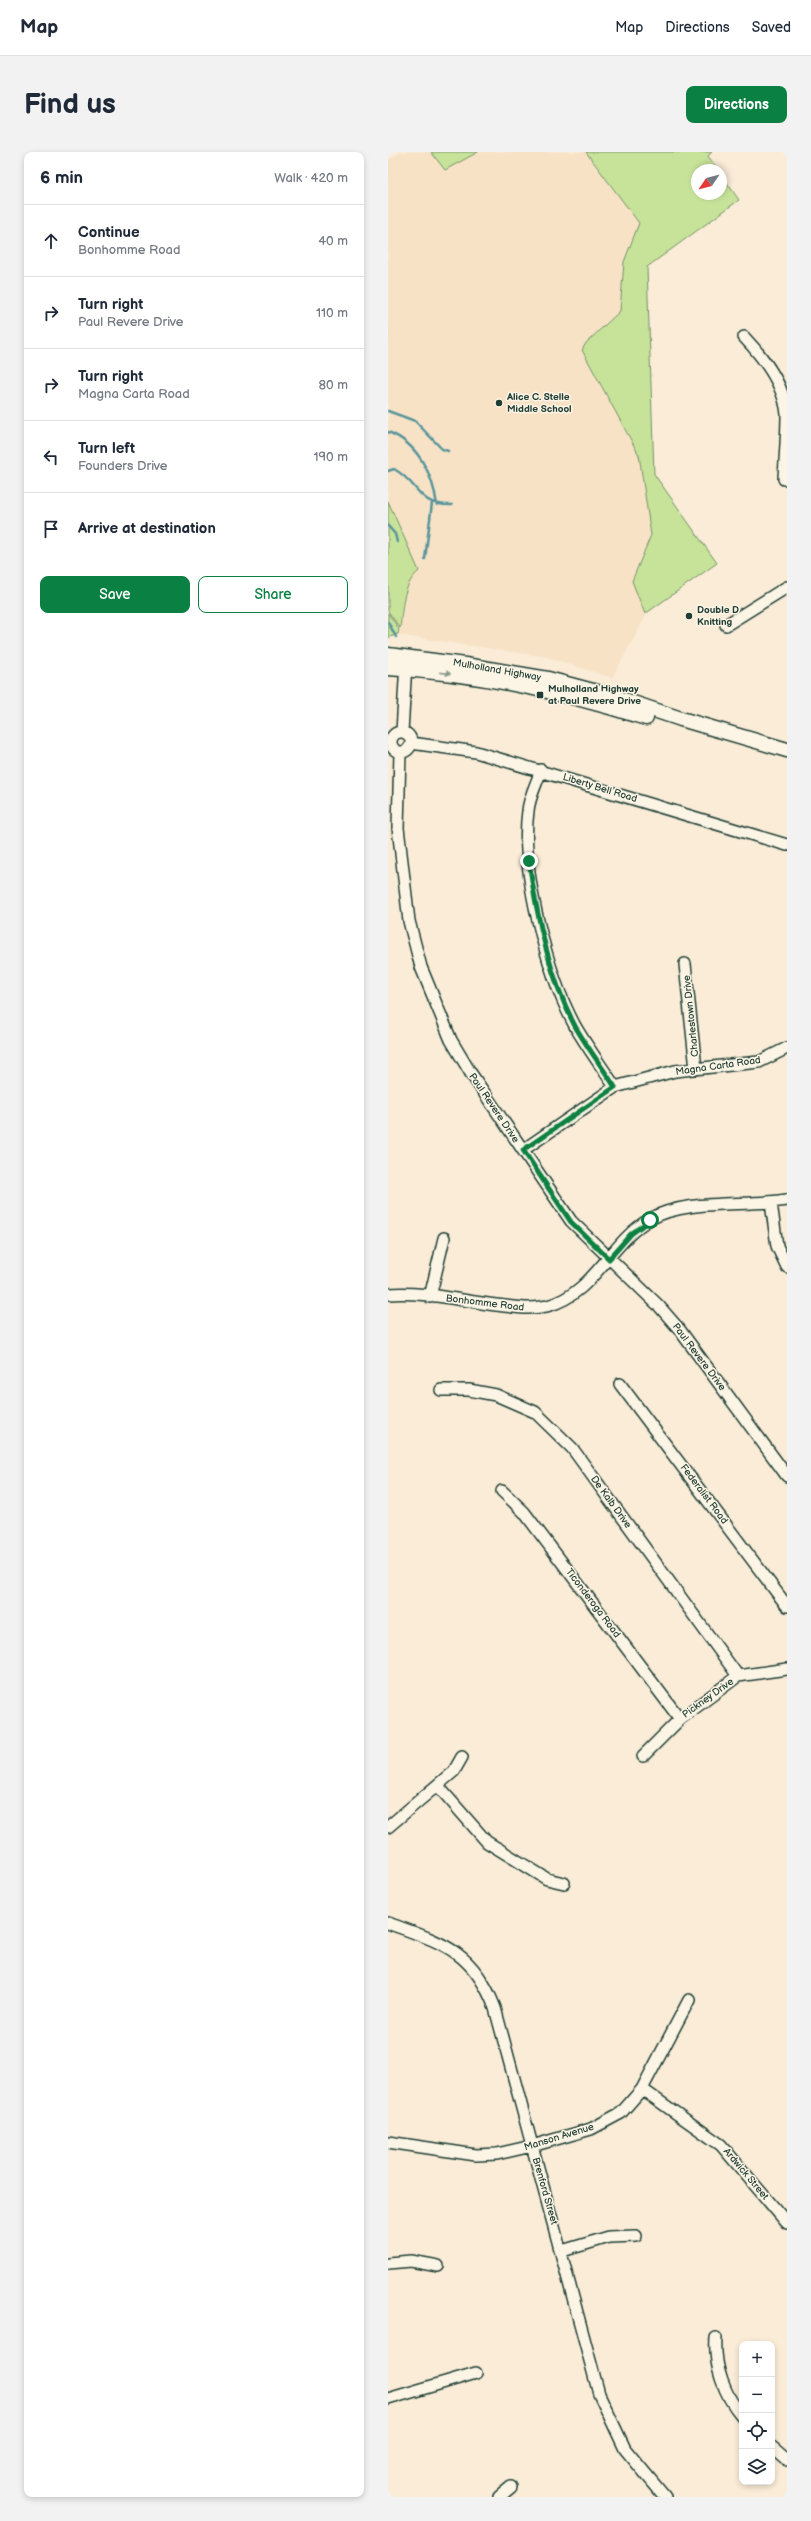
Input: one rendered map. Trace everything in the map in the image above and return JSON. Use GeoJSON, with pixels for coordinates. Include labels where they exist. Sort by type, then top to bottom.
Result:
{"type":"FeatureCollection","features":[{"type":"Feature","properties":{"kind":"main road","name":"Mulholland Highway"},"geometry":{"type":"LineString","coordinates":[[388,656],[465,665],[548,679],[612,696],[681,720],[787,750]]}},
{"type":"Feature","properties":{"kind":"main road","name":"Mulholland Highway"},"geometry":{"type":"LineString","coordinates":[[388,668],[406,666],[487,678],[548,690],[611,707],[787,761]]}},
{"type":"Feature","properties":{"kind":"street"},"geometry":{"type":"LineString","coordinates":[[744,337],[762,356],[778,383],[787,414],[784,479]]}},
{"type":"Feature","properties":{"kind":"street"},"geometry":{"type":"LineString","coordinates":[[726,625],[787,587]]}},
{"type":"Feature","properties":{"kind":"street"},"geometry":{"type":"LineString","coordinates":[[402,732],[406,666]]}},
{"type":"Feature","properties":{"kind":"street"},"geometry":{"type":"LineString","coordinates":[[402,732],[410,737],[411,743],[406,751],[400,753],[392,748],[389,741],[393,735],[402,732]]}},
{"type":"Feature","properties":{"kind":"street","name":"Liberty Bell Road"},"geometry":{"type":"LineString","coordinates":[[411,743],[476,752],[541,770],[787,845]]}},
{"type":"Feature","properties":{"kind":"street","name":"Paul Revere Drive"},"geometry":{"type":"LineString","coordinates":[[400,753],[398,828],[401,871],[409,921],[421,967],[451,1040],[571,1222],[659,1306],[679,1330],[787,1476]]}},
{"type":"Feature","properties":{"kind":"street"},"geometry":{"type":"LineString","coordinates":[[541,770],[528,809],[526,835],[535,901],[550,960],[575,1025],[615,1087]]}},
{"type":"Feature","properties":{"kind":"street","name":"Charlestown Drive"},"geometry":{"type":"LineString","coordinates":[[685,964],[696,1069]]}},
{"type":"Feature","properties":{"kind":"street","name":"Magna Carta Road"},"geometry":{"type":"LineString","coordinates":[[523,1150],[615,1087],[675,1071],[759,1062],[787,1048]]}},
{"type":"Feature","properties":{"kind":"street","name":"Bonhomme Road"},"geometry":{"type":"LineString","coordinates":[[388,1294],[430,1297],[525,1309],[547,1306],[565,1300],[581,1289],[631,1234],[650,1220],[667,1212],[689,1208],[771,1203],[787,1200]]}},
{"type":"Feature","properties":{"kind":"street"},"geometry":{"type":"LineString","coordinates":[[771,1203],[777,1246],[787,1267]]}},
{"type":"Feature","properties":{"kind":"street"},"geometry":{"type":"LineString","coordinates":[[430,1297],[444,1238]]}},
{"type":"Feature","properties":{"kind":"street","name":"Federalist Road"},"geometry":{"type":"LineString","coordinates":[[620,1384],[787,1606]]}},
{"type":"Feature","properties":{"kind":"street","name":"De Kalb Drive"},"geometry":{"type":"LineString","coordinates":[[442,1390],[469,1390],[496,1395],[536,1412],[572,1448],[738,1676]]}},
{"type":"Feature","properties":{"kind":"street","name":"Ticonderoga Road"},"geometry":{"type":"LineString","coordinates":[[502,1492],[524,1512],[680,1719]]}},
{"type":"Feature","properties":{"kind":"street","name":"Pickney Drive"},"geometry":{"type":"LineString","coordinates":[[643,1756],[680,1719],[738,1676],[787,1669]]}},
{"type":"Feature","properties":{"kind":"street"},"geometry":{"type":"LineString","coordinates":[[388,1827],[454,1772],[462,1757]]}},
{"type":"Feature","properties":{"kind":"street"},"geometry":{"type":"LineString","coordinates":[[438,1786],[487,1842],[547,1879],[564,1883]]}},
{"type":"Feature","properties":{"kind":"street","name":"Brenford Street"},"geometry":{"type":"LineString","coordinates":[[388,1923],[444,1944],[466,1960],[486,1985],[495,2008],[562,2251],[599,2394],[625,2449],[665,2497]]}},
{"type":"Feature","properties":{"kind":"street","name":"Manson Avenue"},"geometry":{"type":"LineString","coordinates":[[388,2142],[476,2155],[497,2154],[532,2146],[591,2129],[621,2113],[642,2089],[689,2000]]}},
{"type":"Feature","properties":{"kind":"street","name":"Ardwick Street"},"geometry":{"type":"LineString","coordinates":[[642,2089],[721,2145],[787,2223]]}},
{"type":"Feature","properties":{"kind":"street"},"geometry":{"type":"LineString","coordinates":[[562,2251],[609,2237],[636,2236]]}},
{"type":"Feature","properties":{"kind":"street"},"geometry":{"type":"LineString","coordinates":[[388,2263],[411,2262],[438,2266]]}},
{"type":"Feature","properties":{"kind":"street"},"geometry":{"type":"LineString","coordinates":[[716,2338],[715,2358],[717,2365],[724,2386],[740,2413]]}},
{"type":"Feature","properties":{"kind":"street"},"geometry":{"type":"LineString","coordinates":[[388,2399],[476,2373]]}},
{"type":"Feature","properties":{"kind":"street"},"geometry":{"type":"LineString","coordinates":[[774,2449],[787,2460]]}},
{"type":"Feature","properties":{"kind":"street"},"geometry":{"type":"LineString","coordinates":[[498,2497],[511,2487]]}},
{"type":"Feature","properties":{"kind":"shaded area","name":"Alice C. Stelle Middle School"},"geometry":{"type":"Polygon","coordinates":[[[401,152],[431,152],[445,169],[478,152],[586,152],[639,223],[624,262],[620,311],[586,343],[582,350],[639,455],[651,535],[632,581],[646,616],[612,678],[547,657],[399,635],[407,586],[410,578],[419,571],[388,501],[388,160],[401,152]]]}},
{"type":"Feature","properties":{"kind":"green space"},"geometry":{"type":"Polygon","coordinates":[[[431,152],[478,152],[445,170],[431,152]]]}},
{"type":"Feature","properties":{"kind":"green space"},"geometry":{"type":"Polygon","coordinates":[[[586,152],[712,152],[708,156],[714,164],[691,164],[691,200],[727,200],[727,183],[739,200],[647,267],[654,474],[717,563],[645,614],[632,581],[651,535],[639,455],[582,350],[586,343],[620,311],[624,262],[639,223],[586,152]]]}},
{"type":"Feature","properties":{"kind":"green space"},"geometry":{"type":"Polygon","coordinates":[[[388,501],[419,571],[413,577],[406,590],[400,628],[388,611],[388,501]]]}},
{"type":"Feature","properties":{"kind":"green space"},"geometry":{"type":"Polygon","coordinates":[[[388,613],[399,629],[398,634],[388,638],[388,613]]]}},
{"type":"Feature","properties":{"kind":"waterway"},"geometry":{"type":"LineString","coordinates":[[388,411],[415,421],[442,449],[448,451]]}},
{"type":"Feature","properties":{"kind":"waterway"},"geometry":{"type":"LineString","coordinates":[[388,432],[399,437],[416,452],[432,482],[437,505]]}},
{"type":"Feature","properties":{"kind":"waterway"},"geometry":{"type":"LineString","coordinates":[[388,471],[394,469],[409,481],[419,493],[431,502],[452,505]]}},
{"type":"Feature","properties":{"kind":"waterway"},"geometry":{"type":"LineString","coordinates":[[425,559],[432,503]]}},
{"type":"Feature","properties":{"kind":"waterway"},"geometry":{"type":"LineString","coordinates":[[388,526],[395,534],[397,542]]}},
{"type":"Feature","properties":{"kind":"waterway"},"geometry":{"type":"LineString","coordinates":[[388,622],[396,637]]}},
{"type":"Feature","properties":{"kind":"place","name":"Alice C. Stelle Middle School"},"geometry":{"type":"Point","coordinates":[499,403]}},
{"type":"Feature","properties":{"kind":"place","name":"Double D Knitting"},"geometry":{"type":"Point","coordinates":[689,616]}},
{"type":"Feature","properties":{"kind":"place","name":"Mulholland Highway at Paul Revere Drive"},"geometry":{"type":"Point","coordinates":[540,695]}},
{"type":"Feature","properties":{"kind":"route"},"geometry":{"type":"LineString","coordinates":[[529,861],[535,901],[548,953],[561,992],[575,1025],[615,1087],[523,1150],[571,1222],[609,1259],[631,1234],[650,1220]]}}]}
